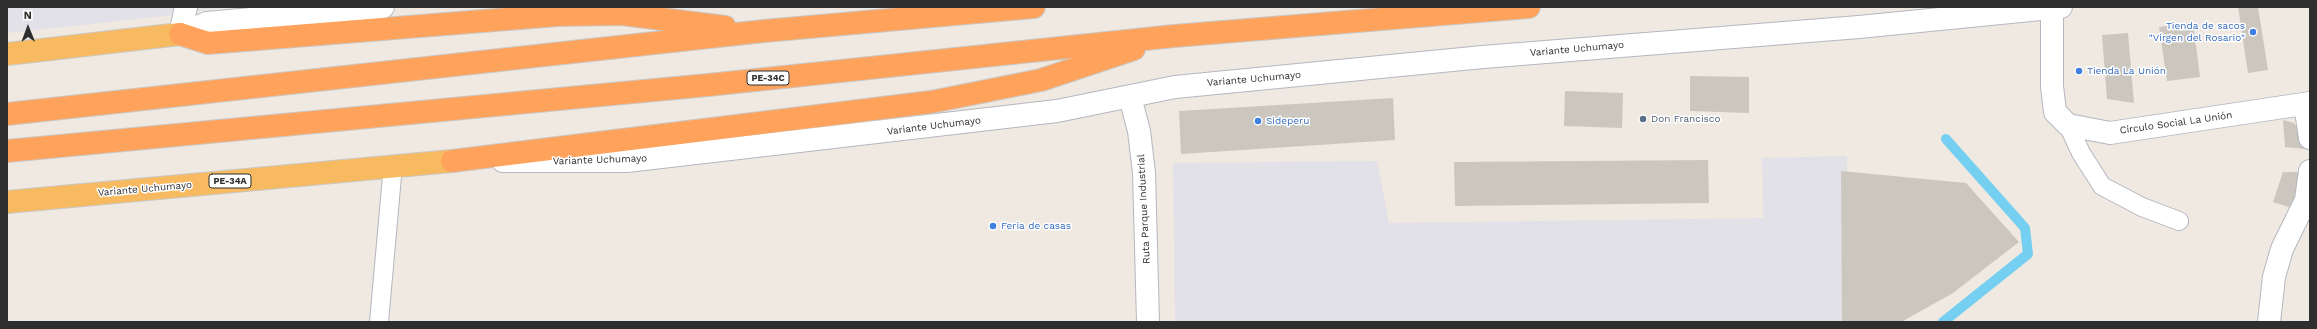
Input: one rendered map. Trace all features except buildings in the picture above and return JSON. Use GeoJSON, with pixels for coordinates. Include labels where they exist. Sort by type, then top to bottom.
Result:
{"type":"FeatureCollection","features":[{"type":"Feature","properties":{"kind":"highway"},"geometry":{"type":"LineString","coordinates":[[7,114],[764,31],[1034,7]]}},
{"type":"Feature","properties":{"kind":"highway","name":"PE-34C"},"geometry":{"type":"LineString","coordinates":[[7,152],[700,86],[1174,36],[1529,7]]}},
{"type":"Feature","properties":{"kind":"highway"},"geometry":{"type":"LineString","coordinates":[[7,54],[180,34],[208,43],[558,15],[622,14],[764,31]]}},
{"type":"Feature","properties":{"kind":"highway"},"geometry":{"type":"LineString","coordinates":[[452,160],[931,102],[1041,80],[1174,36]]}},
{"type":"Feature","properties":{"kind":"highway","name":"Variante Uchumayo"},"geometry":{"type":"LineString","coordinates":[[7,202],[452,160]]}},
{"type":"Feature","properties":{"kind":"main road"},"geometry":{"type":"LineString","coordinates":[[180,34],[186,7]]}},
{"type":"Feature","properties":{"kind":"main road"},"geometry":{"type":"LineString","coordinates":[[180,34],[207,23],[383,7]]}},
{"type":"Feature","properties":{"kind":"main road"},"geometry":{"type":"LineString","coordinates":[[2057,7],[2052,86],[2054,112],[2068,125]]}},
{"type":"Feature","properties":{"kind":"main road","name":"Variante Uchumayo"},"geometry":{"type":"LineString","coordinates":[[452,160],[569,163],[627,161],[1056,111],[1176,87],[1483,57],[1859,27],[2057,7]]}},
{"type":"Feature","properties":{"kind":"main road","name":"Ruta Parque Industrial"},"geometry":{"type":"LineString","coordinates":[[1130,97],[1139,131],[1144,173],[1148,322]]}},
{"type":"Feature","properties":{"kind":"main road"},"geometry":{"type":"LineString","coordinates":[[2308,104],[2310,138]]}},
{"type":"Feature","properties":{"kind":"main road","name":"Círculo Social La Unión"},"geometry":{"type":"LineString","coordinates":[[2068,125],[2110,133],[2308,104]]}},
{"type":"Feature","properties":{"kind":"main road"},"geometry":{"type":"LineString","coordinates":[[2269,322],[2274,277],[2282,249],[2306,200],[2310,171]]}},
{"type":"Feature","properties":{"kind":"lane"},"geometry":{"type":"LineString","coordinates":[[2068,125],[2081,153],[2102,186],[2142,207],[2179,221]]}},
{"type":"Feature","properties":{"kind":"lane"},"geometry":{"type":"LineString","coordinates":[[379,322],[393,165]]}},
{"type":"Feature","properties":{"kind":"shaded area"},"geometry":{"type":"Polygon","coordinates":[[[7,7],[225,7],[165,16],[7,33],[7,7]]]}},
{"type":"Feature","properties":{"kind":"shaded area"},"geometry":{"type":"Polygon","coordinates":[[[1847,156],[1850,322],[1175,322],[1173,163],[1377,161],[1389,223],[1763,218],[1762,158],[1847,156]]]}},
{"type":"Feature","properties":{"kind":"waterway"},"geometry":{"type":"LineString","coordinates":[[1943,322],[2028,254],[2025,228],[1946,139]]}},
{"type":"Feature","properties":{"kind":"place","name":"Tienda de sacos \"Vírgen del Rosario\""},"geometry":{"type":"Point","coordinates":[2253,32]}},
{"type":"Feature","properties":{"kind":"place","name":"Tienda La Unión"},"geometry":{"type":"Point","coordinates":[2079,71]}},
{"type":"Feature","properties":{"kind":"place","name":"Don Francisco"},"geometry":{"type":"Point","coordinates":[1643,119]}},
{"type":"Feature","properties":{"kind":"place","name":"Sideperu"},"geometry":{"type":"Point","coordinates":[1258,121]}},
{"type":"Feature","properties":{"kind":"place","name":"Feria de casas"},"geometry":{"type":"Point","coordinates":[993,226]}}]}
